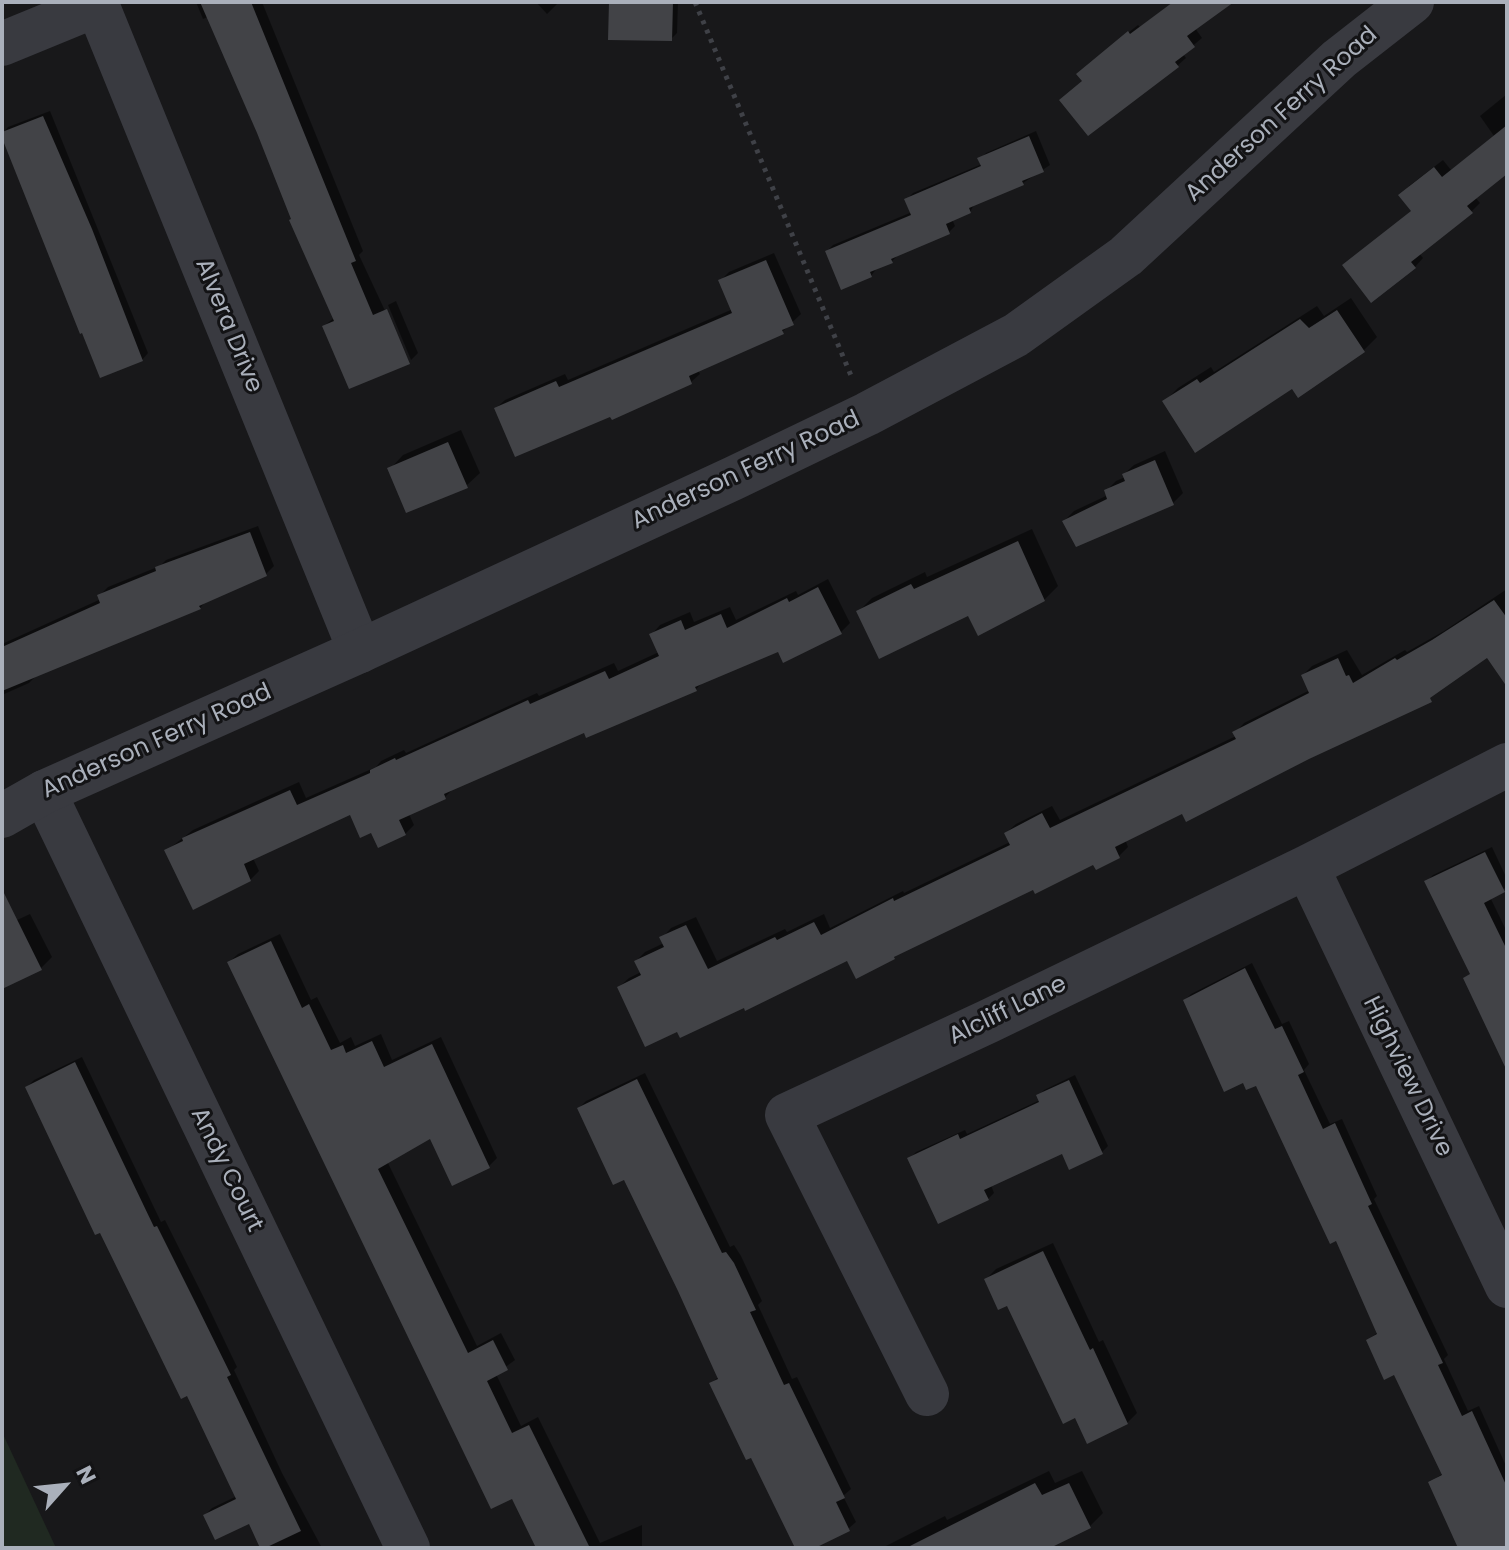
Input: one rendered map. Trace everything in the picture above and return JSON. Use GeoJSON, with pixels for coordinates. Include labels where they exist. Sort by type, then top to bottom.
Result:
{"type":"FeatureCollection","features":[{"type":"Feature","properties":{"kind":"street","name":"Anderson Ferry Road"},"geometry":{"type":"LineString","coordinates":[[2,816],[44,792],[360,651],[734,478],[867,414],[1016,335],[1126,256],[1339,59],[1412,2]]}},
{"type":"Feature","properties":{"kind":"street"},"geometry":{"type":"LineString","coordinates":[[2,44],[96,4]]}},
{"type":"Feature","properties":{"kind":"street","name":"Alvera Drive"},"geometry":{"type":"LineString","coordinates":[[96,4],[360,651]]}},
{"type":"Feature","properties":{"kind":"street","name":"Alcliff Lane"},"geometry":{"type":"LineString","coordinates":[[927,1394],[787,1115],[1307,867],[1507,765]]}},
{"type":"Feature","properties":{"kind":"street","name":"Andy Court"},"geometry":{"type":"LineString","coordinates":[[44,792],[408,1548]]}},
{"type":"Feature","properties":{"kind":"street","name":"Highview Drive"},"geometry":{"type":"LineString","coordinates":[[1307,867],[1507,1286]]}},
{"type":"Feature","properties":{"kind":"path"},"geometry":{"type":"LineString","coordinates":[[695,2],[867,414]]}},
{"type":"Feature","properties":{"kind":"shaded area"},"geometry":{"type":"Polygon","coordinates":[[[2,1432],[56,1548],[2,1548],[2,1432]]]}},
{"type":"Feature","properties":{"kind":"building"},"geometry":{"type":"Polygon","coordinates":[[[200,2],[251,2],[356,261],[351,263],[373,315],[387,309],[410,364],[349,389],[322,326],[334,321],[200,2]]]}},
{"type":"Feature","properties":{"kind":"building"},"geometry":{"type":"Polygon","coordinates":[[[609,2],[673,2],[672,41],[608,40],[609,2]]]}},
{"type":"Feature","properties":{"kind":"building"},"geometry":{"type":"Polygon","coordinates":[[[1173,2],[1234,2],[1187,36],[1195,47],[1175,62],[1179,67],[1088,136],[1059,100],[1082,81],[1076,74],[1128,31],[1130,34],[1173,2]]]}},
{"type":"Feature","properties":{"kind":"building"},"geometry":{"type":"Polygon","coordinates":[[[43,116],[92,229],[143,361],[100,378],[2,138],[2,132],[43,116]]]}},
{"type":"Feature","properties":{"kind":"building"},"geometry":{"type":"Polygon","coordinates":[[[1507,125],[1507,174],[1467,206],[1473,213],[1411,262],[1416,268],[1371,303],[1342,265],[1411,211],[1398,195],[1434,167],[1442,177],[1507,125]]]}},
{"type":"Feature","properties":{"kind":"building"},"geometry":{"type":"Polygon","coordinates":[[[1029,136],[1044,172],[1022,181],[1024,185],[969,208],[971,213],[946,224],[950,234],[891,259],[893,263],[870,272],[872,277],[841,290],[825,251],[911,215],[904,199],[981,166],[977,158],[1029,136]]]}},
{"type":"Feature","properties":{"kind":"building"},"geometry":{"type":"Polygon","coordinates":[[[766,260],[794,325],[782,330],[784,334],[689,376],[692,384],[612,420],[610,417],[515,457],[494,408],[556,381],[559,387],[732,313],[718,280],[766,260]]]}},
{"type":"Feature","properties":{"kind":"building"},"geometry":{"type":"Polygon","coordinates":[[[1337,310],[1365,352],[1298,398],[1292,389],[1195,453],[1162,401],[1197,379],[1200,383],[1300,319],[1309,328],[1337,310]]]}},
{"type":"Feature","properties":{"kind":"building"},"geometry":{"type":"Polygon","coordinates":[[[448,442],[468,488],[406,513],[387,468],[448,442]]]}},
{"type":"Feature","properties":{"kind":"building"},"geometry":{"type":"Polygon","coordinates":[[[1155,460],[1174,505],[1076,547],[1062,521],[1107,499],[1104,490],[1125,481],[1122,474],[1155,460]]]}},
{"type":"Feature","properties":{"kind":"building"},"geometry":{"type":"Polygon","coordinates":[[[250,532],[267,576],[199,606],[201,609],[2,691],[2,647],[100,603],[97,595],[156,571],[155,567],[250,532]]]}},
{"type":"Feature","properties":{"kind":"building"},"geometry":{"type":"Polygon","coordinates":[[[1018,541],[1045,601],[978,636],[968,616],[879,659],[856,611],[911,584],[914,589],[1018,541]]]}},
{"type":"Feature","properties":{"kind":"building"},"geometry":{"type":"Polygon","coordinates":[[[818,587],[842,634],[783,663],[778,652],[695,687],[697,691],[586,738],[584,733],[444,794],[446,799],[399,820],[406,835],[378,848],[371,833],[360,838],[350,815],[244,864],[251,881],[193,910],[164,850],[183,841],[182,838],[290,790],[297,805],[528,700],[530,704],[605,671],[609,679],[659,656],[649,634],[681,620],[685,630],[721,614],[727,628],[787,598],[789,602],[818,587]]]}},
{"type":"Feature","properties":{"kind":"building"},"geometry":{"type":"Polygon","coordinates":[[[1494,600],[1507,618],[1507,687],[1487,658],[1430,698],[1432,702],[1309,759],[1186,822],[1182,814],[1115,847],[1120,858],[1096,870],[1093,865],[1035,894],[1033,890],[894,957],[856,979],[847,961],[745,1011],[744,1008],[680,1038],[677,1032],[645,1047],[617,987],[641,975],[634,961],[664,947],[659,937],[686,925],[708,969],[814,922],[821,935],[893,898],[894,901],[1010,845],[1004,833],[1042,813],[1050,828],[1236,739],[1232,732],[1309,693],[1301,675],[1338,658],[1346,676],[1349,675],[1353,683],[1432,640],[1494,600]]]}},
{"type":"Feature","properties":{"kind":"building"},"geometry":{"type":"Polygon","coordinates":[[[1485,852],[1505,892],[1484,903],[1507,950],[1507,1071],[1463,978],[1470,974],[1424,881],[1485,852]]]}},
{"type":"Feature","properties":{"kind":"building"},"geometry":{"type":"Polygon","coordinates":[[[2,889],[42,970],[2,989],[2,889]]]}},
{"type":"Feature","properties":{"kind":"building"},"geometry":{"type":"Polygon","coordinates":[[[271,941],[302,1008],[309,1004],[331,1050],[343,1045],[346,1053],[372,1041],[384,1067],[432,1044],[490,1168],[452,1186],[430,1139],[378,1169],[468,1353],[493,1340],[508,1370],[487,1381],[512,1433],[529,1425],[590,1548],[536,1548],[512,1499],[491,1509],[227,962],[271,941]]]}},
{"type":"Feature","properties":{"kind":"building"},"geometry":{"type":"Polygon","coordinates":[[[1245,968],[1275,1029],[1282,1026],[1304,1072],[1298,1075],[1323,1129],[1335,1123],[1372,1204],[1368,1206],[1443,1363],[1438,1365],[1462,1416],[1472,1411],[1507,1487],[1507,1548],[1458,1548],[1428,1482],[1442,1475],[1394,1375],[1384,1380],[1366,1340],[1377,1334],[1336,1241],[1330,1244],[1256,1086],[1246,1090],[1243,1083],[1224,1092],[1183,1000],[1245,968]]]}},
{"type":"Feature","properties":{"kind":"building"},"geometry":{"type":"Polygon","coordinates":[[[75,1062],[154,1227],[157,1226],[231,1375],[227,1377],[301,1531],[265,1548],[260,1548],[249,1524],[215,1540],[203,1515],[236,1499],[187,1396],[181,1399],[100,1233],[95,1235],[25,1087],[75,1062]]]}},
{"type":"Feature","properties":{"kind":"building"},"geometry":{"type":"Polygon","coordinates":[[[637,1079],[722,1253],[726,1252],[734,1263],[756,1310],[750,1312],[784,1385],[789,1383],[845,1498],[836,1502],[850,1531],[815,1548],[795,1548],[751,1458],[746,1460],[709,1383],[718,1379],[678,1291],[624,1180],[613,1185],[577,1108],[637,1079]]]}},
{"type":"Feature","properties":{"kind":"building"},"geometry":{"type":"Polygon","coordinates":[[[1069,1080],[1103,1154],[1069,1170],[1062,1154],[984,1190],[989,1200],[938,1224],[907,1158],[958,1134],[960,1139],[1039,1102],[1036,1095],[1069,1080]]]}},
{"type":"Feature","properties":{"kind":"building"},"geometry":{"type":"Polygon","coordinates":[[[1043,1251],[1128,1424],[1087,1444],[1075,1418],[1063,1424],[1007,1306],[998,1310],[984,1279],[1043,1251]]]}},
{"type":"Feature","properties":{"kind":"building"},"geometry":{"type":"Polygon","coordinates":[[[1035,1483],[1042,1495],[1069,1483],[1091,1528],[1050,1548],[906,1548],[1035,1483]]]}}]}
